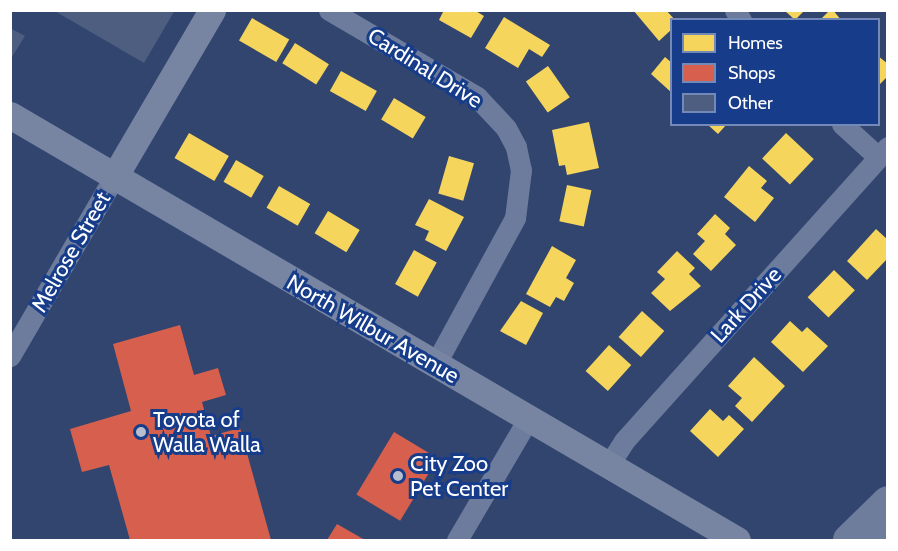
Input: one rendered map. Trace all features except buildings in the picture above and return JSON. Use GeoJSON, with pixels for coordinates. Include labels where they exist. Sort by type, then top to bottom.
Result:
{"type":"FeatureCollection","features":[{"type":"Feature","properties":{"kind":"highway"},"geometry":{"type":"LineString","coordinates":[[849,540],[888,502]]}},
{"type":"Feature","properties":{"kind":"highway"},"geometry":{"type":"LineString","coordinates":[[883,540],[888,535]]}},
{"type":"Feature","properties":{"kind":"main road"},"geometry":{"type":"LineString","coordinates":[[113,179],[212,10]]}},
{"type":"Feature","properties":{"kind":"main road","name":"North Wilbur Avenue"},"geometry":{"type":"LineString","coordinates":[[10,115],[113,179],[737,540]]}},
{"type":"Feature","properties":{"kind":"street","name":"Cardinal Drive"},"geometry":{"type":"LineString","coordinates":[[329,10],[477,96],[500,119],[516,147],[521,178],[515,218],[435,365]]}},
{"type":"Feature","properties":{"kind":"street"},"geometry":{"type":"LineString","coordinates":[[845,126],[883,152]]}},
{"type":"Feature","properties":{"kind":"street","name":"Lark Drive"},"geometry":{"type":"LineString","coordinates":[[608,466],[624,441],[883,152]]}},
{"type":"Feature","properties":{"kind":"street","name":"Melrose Street"},"geometry":{"type":"LineString","coordinates":[[10,356],[113,179]]}},
{"type":"Feature","properties":{"kind":"street"},"geometry":{"type":"LineString","coordinates":[[457,540],[528,419]]}},
{"type":"Feature","properties":{"kind":"place","name":"Toyota of Walla Walla"},"geometry":{"type":"Point","coordinates":[141,432]}},
{"type":"Feature","properties":{"kind":"place","name":"City Zoo Pet Center"},"geometry":{"type":"Point","coordinates":[398,476]}}]}
